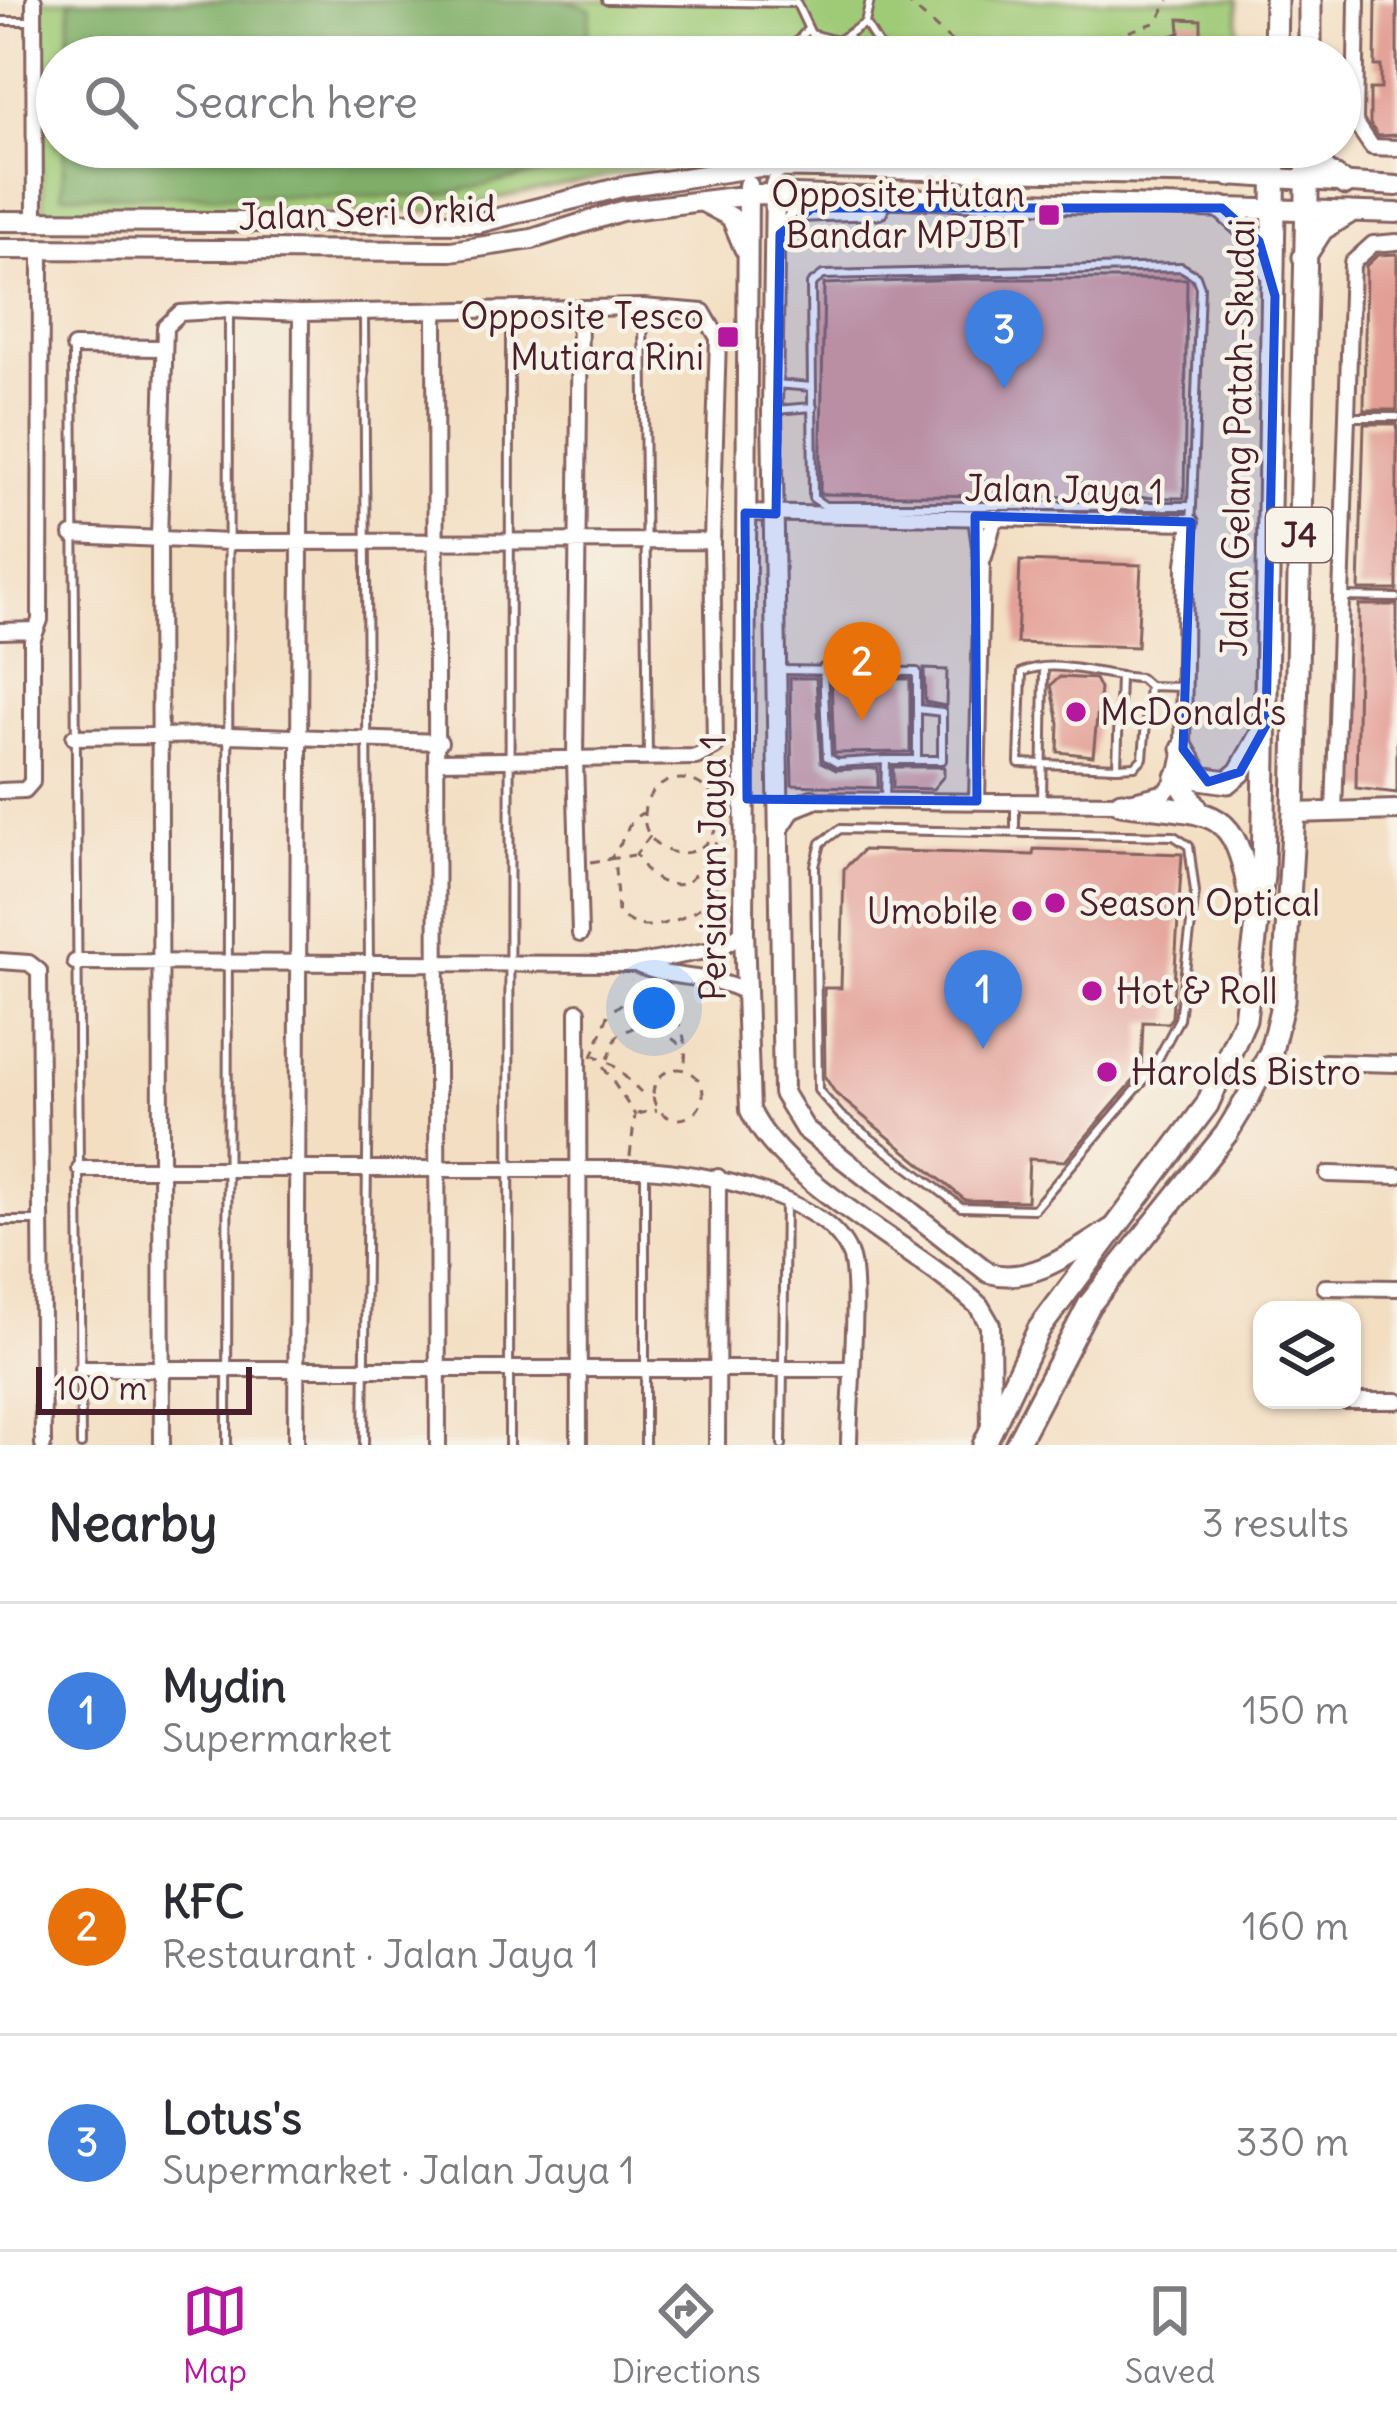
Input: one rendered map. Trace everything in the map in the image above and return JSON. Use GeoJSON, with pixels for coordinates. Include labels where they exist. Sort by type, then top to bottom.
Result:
{"type":"FeatureCollection","features":[{"type":"Feature","properties":{"kind":"main road"},"geometry":{"type":"LineString","coordinates":[[1275,36],[1276,0]]}},
{"type":"Feature","properties":{"kind":"main road"},"geometry":{"type":"LineString","coordinates":[[1310,0],[1310,36]]}},
{"type":"Feature","properties":{"kind":"main road","name":"Jalan Seri Orkid"},"geometry":{"type":"LineString","coordinates":[[0,221],[478,223],[622,187],[746,168]]}},
{"type":"Feature","properties":{"kind":"main road","name":"Persiaran Jaya 1"},"geometry":{"type":"LineString","coordinates":[[746,168],[744,931],[750,1109],[760,1131],[835,1196],[979,1306],[992,1340],[988,1438]]}},
{"type":"Feature","properties":{"kind":"main road","name":"Persiaran Jaya 1"},"geometry":{"type":"LineString","coordinates":[[774,168],[772,410],[783,1093],[805,1129],[989,1274],[1008,1278],[1066,1256],[1112,1228]]}},
{"type":"Feature","properties":{"kind":"main road","name":"Jalan Seri Orkid"},"geometry":{"type":"LineString","coordinates":[[963,168],[1228,175],[1397,186]]}},
{"type":"Feature","properties":{"kind":"main road"},"geometry":{"type":"LineString","coordinates":[[1228,175],[1244,168]]}},
{"type":"Feature","properties":{"kind":"main road","name":"Jalan Gelang Patah-Skudai"},"geometry":{"type":"LineString","coordinates":[[988,1438],[1039,1329],[1207,1105],[1245,1018],[1258,952],[1276,168]]}},
{"type":"Feature","properties":{"kind":"main road","name":"Jalan Gelang Patah-Skudai"},"geometry":{"type":"LineString","coordinates":[[1016,1445],[1090,1305],[1226,1134],[1271,1051],[1288,955],[1294,813],[1308,168]]}},
{"type":"Feature","properties":{"kind":"main road"},"geometry":{"type":"LineString","coordinates":[[1323,168],[1345,184]]}},
{"type":"Feature","properties":{"kind":"main road","name":"Jalan Seri Orkid"},"geometry":{"type":"LineString","coordinates":[[0,249],[452,251],[532,239],[620,212],[749,194],[1397,213]]}},
{"type":"Feature","properties":{"kind":"main road"},"geometry":{"type":"LineString","coordinates":[[697,199],[731,217],[749,269]]}},
{"type":"Feature","properties":{"kind":"main road"},"geometry":{"type":"LineString","coordinates":[[776,275],[780,234],[797,212],[911,210],[990,201]]}},
{"type":"Feature","properties":{"kind":"main road"},"geometry":{"type":"LineString","coordinates":[[1222,208],[1259,241],[1275,296]]}},
{"type":"Feature","properties":{"kind":"main road"},"geometry":{"type":"LineString","coordinates":[[1304,258],[1322,229],[1348,213]]}},
{"type":"Feature","properties":{"kind":"main road"},"geometry":{"type":"LineString","coordinates":[[1183,749],[1200,778],[1228,782],[1240,772],[1266,725]]}},
{"type":"Feature","properties":{"kind":"main road"},"geometry":{"type":"LineString","coordinates":[[1177,777],[1197,809]]}},
{"type":"Feature","properties":{"kind":"main road"},"geometry":{"type":"LineString","coordinates":[[779,836],[786,814],[812,800]]}},
{"type":"Feature","properties":{"kind":"main road"},"geometry":{"type":"LineString","coordinates":[[1121,803],[1197,809],[1224,824],[1237,840],[1258,952]]}},
{"type":"Feature","properties":{"kind":"main road"},"geometry":{"type":"LineString","coordinates":[[1294,813],[1397,810]]}},
{"type":"Feature","properties":{"kind":"main road"},"geometry":{"type":"LineString","coordinates":[[835,1196],[850,1196],[859,1174]]}},
{"type":"Feature","properties":{"kind":"street"},"geometry":{"type":"LineString","coordinates":[[34,0],[34,219]]}},
{"type":"Feature","properties":{"kind":"street"},"geometry":{"type":"LineString","coordinates":[[1356,36],[1357,0]]}},
{"type":"Feature","properties":{"kind":"street"},"geometry":{"type":"LineString","coordinates":[[1361,131],[1372,148],[1397,148]]}},
{"type":"Feature","properties":{"kind":"street"},"geometry":{"type":"LineString","coordinates":[[1334,813],[1352,263],[1360,250],[1397,242]]}},
{"type":"Feature","properties":{"kind":"street"},"geometry":{"type":"LineString","coordinates":[[0,791],[25,790],[32,782],[41,249]]}},
{"type":"Feature","properties":{"kind":"street"},"geometry":{"type":"LineString","coordinates":[[162,1445],[159,540],[161,348],[167,323],[187,311],[229,310],[301,314],[643,307],[704,312],[714,323],[715,742],[704,755],[438,761]]}},
{"type":"Feature","properties":{"kind":"street"},"geometry":{"type":"LineString","coordinates":[[580,311],[575,760],[580,934]]}},
{"type":"Feature","properties":{"kind":"street"},"geometry":{"type":"LineString","coordinates":[[434,312],[440,742],[438,1445]]}},
{"type":"Feature","properties":{"kind":"street"},"geometry":{"type":"LineString","coordinates":[[296,1445],[301,314]]}},
{"type":"Feature","properties":{"kind":"street"},"geometry":{"type":"LineString","coordinates":[[74,347],[161,348]]}},
{"type":"Feature","properties":{"kind":"street"},"geometry":{"type":"LineString","coordinates":[[982,561],[994,512]]}},
{"type":"Feature","properties":{"kind":"street","name":"Jalan Jaya 1"},"geometry":{"type":"LineString","coordinates":[[745,513],[1192,514],[1185,564],[1183,749],[1177,777]]}},
{"type":"Feature","properties":{"kind":"street"},"geometry":{"type":"LineString","coordinates":[[976,513],[982,561],[977,801]]}},
{"type":"Feature","properties":{"kind":"street"},"geometry":{"type":"LineString","coordinates":[[73,536],[300,543],[712,541]]}},
{"type":"Feature","properties":{"kind":"street"},"geometry":{"type":"LineString","coordinates":[[0,632],[36,631]]}},
{"type":"Feature","properties":{"kind":"street"},"geometry":{"type":"LineString","coordinates":[[74,737],[230,735],[440,742]]}},
{"type":"Feature","properties":{"kind":"street"},"geometry":{"type":"LineString","coordinates":[[747,799],[1121,803],[1161,795],[1177,777]]}},
{"type":"Feature","properties":{"kind":"street"},"geometry":{"type":"LineString","coordinates":[[75,962],[230,967],[635,964],[721,948],[744,931]]}},
{"type":"Feature","properties":{"kind":"street"},"geometry":{"type":"LineString","coordinates":[[0,962],[29,963],[39,971],[43,1445]]}},
{"type":"Feature","properties":{"kind":"street"},"geometry":{"type":"LineString","coordinates":[[635,964],[654,973],[717,979],[745,992]]}},
{"type":"Feature","properties":{"kind":"street"},"geometry":{"type":"LineString","coordinates":[[578,1011],[579,1445]]}},
{"type":"Feature","properties":{"kind":"street"},"geometry":{"type":"LineString","coordinates":[[1324,1062],[1397,1064]]}},
{"type":"Feature","properties":{"kind":"street"},"geometry":{"type":"LineString","coordinates":[[80,1169],[645,1169],[718,1177],[785,1201],[827,1227],[849,1252],[850,1445]]}},
{"type":"Feature","properties":{"kind":"street"},"geometry":{"type":"LineString","coordinates":[[1328,1174],[1397,1176]]}},
{"type":"Feature","properties":{"kind":"street"},"geometry":{"type":"LineString","coordinates":[[717,1445],[718,1177]]}},
{"type":"Feature","properties":{"kind":"street"},"geometry":{"type":"LineString","coordinates":[[1325,1287],[1397,1288]]}},
{"type":"Feature","properties":{"kind":"street"},"geometry":{"type":"LineString","coordinates":[[82,1369],[296,1373],[849,1370]]}},
{"type":"Feature","properties":{"kind":"street"},"geometry":{"type":"LineString","coordinates":[[1361,1401],[1397,1401]]}},
{"type":"Feature","properties":{"kind":"lane"},"geometry":{"type":"LineString","coordinates":[[606,0],[796,2],[807,30],[821,36]]}},
{"type":"Feature","properties":{"kind":"lane"},"geometry":{"type":"LineString","coordinates":[[851,36],[865,23],[870,0]]}},
{"type":"Feature","properties":{"kind":"lane"},"geometry":{"type":"LineString","coordinates":[[0,21],[34,21]]}},
{"type":"Feature","properties":{"kind":"lane"},"geometry":{"type":"LineString","coordinates":[[865,23],[873,36]]}},
{"type":"Feature","properties":{"kind":"lane"},"geometry":{"type":"LineString","coordinates":[[802,36],[807,30]]}},
{"type":"Feature","properties":{"kind":"lane"},"geometry":{"type":"LineString","coordinates":[[976,513],[825,506],[813,498],[811,284],[823,275],[1181,267],[1196,276],[1192,514]]}},
{"type":"Feature","properties":{"kind":"lane"},"geometry":{"type":"LineString","coordinates":[[643,307],[648,758]]}},
{"type":"Feature","properties":{"kind":"lane"},"geometry":{"type":"LineString","coordinates":[[226,1445],[229,310]]}},
{"type":"Feature","properties":{"kind":"lane"},"geometry":{"type":"LineString","coordinates":[[509,1445],[510,310]]}},
{"type":"Feature","properties":{"kind":"lane"},"geometry":{"type":"LineString","coordinates":[[364,313],[370,966],[364,1445]]}},
{"type":"Feature","properties":{"kind":"lane"},"geometry":{"type":"LineString","coordinates":[[74,347],[81,1445]]}},
{"type":"Feature","properties":{"kind":"lane"},"geometry":{"type":"LineString","coordinates":[[772,384],[812,387]]}},
{"type":"Feature","properties":{"kind":"lane"},"geometry":{"type":"LineString","coordinates":[[772,410],[813,407]]}},
{"type":"Feature","properties":{"kind":"lane"},"geometry":{"type":"LineString","coordinates":[[1346,417],[1397,417]]}},
{"type":"Feature","properties":{"kind":"lane"},"geometry":{"type":"LineString","coordinates":[[1342,597],[1397,598]]}},
{"type":"Feature","properties":{"kind":"lane"},"geometry":{"type":"LineString","coordinates":[[823,668],[822,751],[838,763],[917,759],[936,763],[944,747],[942,712],[918,710]]}},
{"type":"Feature","properties":{"kind":"lane"},"geometry":{"type":"LineString","coordinates":[[779,670],[909,668],[916,672],[917,759]]}},
{"type":"Feature","properties":{"kind":"lane"},"geometry":{"type":"LineString","coordinates":[[1149,686],[1143,758],[1135,766],[1025,767],[1017,757],[1020,675],[1027,668],[1140,677],[1149,686],[1184,687]]}},
{"type":"Feature","properties":{"kind":"lane"},"geometry":{"type":"LineString","coordinates":[[1042,802],[1044,668]]}},
{"type":"Feature","properties":{"kind":"lane"},"geometry":{"type":"LineString","coordinates":[[1117,767],[1120,677]]}},
{"type":"Feature","properties":{"kind":"lane"},"geometry":{"type":"LineString","coordinates":[[884,800],[886,760]]}},
{"type":"Feature","properties":{"kind":"lane"},"geometry":{"type":"LineString","coordinates":[[1015,802],[1015,832]]}},
{"type":"Feature","properties":{"kind":"lane"},"geometry":{"type":"LineString","coordinates":[[840,829],[1015,832],[1181,838],[1189,846],[1192,913],[1179,1019],[1151,1072],[1034,1209],[969,1210],[841,1116],[818,1090],[815,866],[821,843],[840,829]]}},
{"type":"Feature","properties":{"kind":"lane"},"geometry":{"type":"LineString","coordinates":[[645,1169],[645,1445]]}},
{"type":"Feature","properties":{"kind":"lane"},"geometry":{"type":"LineString","coordinates":[[782,1445],[785,1201]]}},
{"type":"Feature","properties":{"kind":"lane"},"geometry":{"type":"LineString","coordinates":[[0,1221],[43,1221]]}},
{"type":"Feature","properties":{"kind":"path"},"geometry":{"type":"LineString","coordinates":[[905,0],[945,36]]}},
{"type":"Feature","properties":{"kind":"path"},"geometry":{"type":"LineString","coordinates":[[1118,36],[1157,22],[1169,0]]}},
{"type":"Feature","properties":{"kind":"path"},"geometry":{"type":"LineString","coordinates":[[693,782],[705,788],[717,809],[713,834],[717,881],[706,906],[692,917],[652,928],[620,917],[613,892],[615,868],[608,859],[617,853],[631,820],[645,812],[658,787],[693,782]]}},
{"type":"Feature","properties":{"kind":"path"},"geometry":{"type":"LineString","coordinates":[[645,812],[650,836],[661,848],[684,853],[713,834]]}},
{"type":"Feature","properties":{"kind":"path"},"geometry":{"type":"LineString","coordinates":[[608,859],[636,854],[650,836]]}},
{"type":"Feature","properties":{"kind":"path"},"geometry":{"type":"LineString","coordinates":[[636,854],[653,878],[679,886],[692,880],[714,854]]}},
{"type":"Feature","properties":{"kind":"path"},"geometry":{"type":"LineString","coordinates":[[628,1170],[635,1114],[596,1057],[601,1025],[632,996],[668,1009],[685,1034],[684,1069]]}},
{"type":"Feature","properties":{"kind":"path"},"geometry":{"type":"LineString","coordinates":[[608,1061],[616,1036],[648,1020],[687,1051]]}},
{"type":"Feature","properties":{"kind":"path"},"geometry":{"type":"LineString","coordinates":[[576,1058],[608,1061],[641,1092]]}},
{"type":"Feature","properties":{"kind":"path"},"geometry":{"type":"LineString","coordinates":[[635,1114],[658,1109],[681,1119],[701,1105],[701,1082],[684,1069],[667,1071],[655,1084],[658,1109]]}},
{"type":"Feature","properties":{"kind":"highlighted area"},"geometry":{"type":"Polygon","coordinates":[[[812,208],[1222,208],[1259,241],[1275,296],[1266,725],[1240,772],[1208,782],[1183,749],[1191,522],[975,516],[977,801],[747,799],[745,513],[776,514],[780,234],[812,208]]]}},
{"type":"Feature","properties":{"kind":"green space"},"geometry":{"type":"Polygon","coordinates":[[[37,0],[1237,0],[1238,36],[38,36],[37,0]]]}},
{"type":"Feature","properties":{"kind":"green space"},"geometry":{"type":"Polygon","coordinates":[[[70,0],[564,0],[591,9],[588,36],[69,36],[70,0]]]}},
{"type":"Feature","properties":{"kind":"green space"},"geometry":{"type":"Polygon","coordinates":[[[42,168],[650,168],[434,211],[43,212],[42,168]]]}},
{"type":"Feature","properties":{"kind":"green space"},"geometry":{"type":"Polygon","coordinates":[[[63,168],[564,168],[431,197],[62,195],[63,168]]]}},
{"type":"Feature","properties":{"kind":"building"},"geometry":{"type":"Polygon","coordinates":[[[1376,0],[1397,0],[1397,135],[1378,136],[1370,124],[1370,89],[1381,89],[1381,66],[1375,66],[1376,0]]]}},
{"type":"Feature","properties":{"kind":"building"},"geometry":{"type":"Polygon","coordinates":[[[1179,19],[1201,20],[1202,36],[1171,36],[1180,33],[1179,19]]]}},
{"type":"Feature","properties":{"kind":"building"},"geometry":{"type":"Polygon","coordinates":[[[1397,254],[1397,410],[1364,410],[1366,266],[1378,255],[1397,254]]]}},
{"type":"Feature","properties":{"kind":"building"},"geometry":{"type":"Polygon","coordinates":[[[1187,279],[1184,498],[820,494],[824,284],[1187,279]]]}},
{"type":"Feature","properties":{"kind":"building"},"geometry":{"type":"Polygon","coordinates":[[[1364,424],[1397,424],[1397,590],[1359,590],[1364,424]]]}},
{"type":"Feature","properties":{"kind":"building"},"geometry":{"type":"Polygon","coordinates":[[[1020,561],[1141,565],[1137,647],[1017,643],[1020,561]]]}},
{"type":"Feature","properties":{"kind":"building"},"geometry":{"type":"Polygon","coordinates":[[[1359,605],[1397,605],[1397,793],[1356,788],[1359,605]]]}},
{"type":"Feature","properties":{"kind":"building"},"geometry":{"type":"Polygon","coordinates":[[[924,669],[947,670],[946,706],[925,702],[924,669]]]}},
{"type":"Feature","properties":{"kind":"building","name":"McDonald's"},"geometry":{"type":"Polygon","coordinates":[[[1060,677],[1095,679],[1100,689],[1093,756],[1058,752],[1059,723],[1051,685],[1060,677]]]}},
{"type":"Feature","properties":{"kind":"building"},"geometry":{"type":"Polygon","coordinates":[[[790,678],[816,678],[821,762],[836,770],[878,768],[878,788],[792,785],[790,678]]]}},
{"type":"Feature","properties":{"kind":"building"},"geometry":{"type":"Polygon","coordinates":[[[831,678],[910,679],[910,752],[834,753],[831,678]]]}},
{"type":"Feature","properties":{"kind":"building"},"geometry":{"type":"Polygon","coordinates":[[[893,767],[944,767],[944,776],[933,789],[893,788],[893,767]]]}},
{"type":"Feature","properties":{"kind":"building"},"geometry":{"type":"Polygon","coordinates":[[[1034,849],[1182,854],[1172,1017],[1168,1023],[1143,1022],[1141,1072],[1065,1161],[1029,1159],[1027,1201],[965,1200],[836,1094],[825,1077],[824,988],[841,988],[844,869],[863,850],[1033,855],[1034,849]]]}},
{"type":"Feature","properties":{"kind":"place","name":"Opposite Hutan Bandar MPJBT"},"geometry":{"type":"Point","coordinates":[1049,215]}},
{"type":"Feature","properties":{"kind":"place","name":"Opposite Tesco Mutiara Rini"},"geometry":{"type":"Point","coordinates":[728,337]}},
{"type":"Feature","properties":{"kind":"place","name":"Lotus's"},"geometry":{"type":"Point","coordinates":[1004,389]}},
{"type":"Feature","properties":{"kind":"place","name":"McDonald's"},"geometry":{"type":"Point","coordinates":[1076,712]}},
{"type":"Feature","properties":{"kind":"place","name":"KFC"},"geometry":{"type":"Point","coordinates":[862,721]}},
{"type":"Feature","properties":{"kind":"place","name":"Season Optical"},"geometry":{"type":"Point","coordinates":[1055,903]}},
{"type":"Feature","properties":{"kind":"place","name":"Umobile"},"geometry":{"type":"Point","coordinates":[1022,911]}},
{"type":"Feature","properties":{"kind":"place","name":"Hot & Roll"},"geometry":{"type":"Point","coordinates":[1092,991]}},
{"type":"Feature","properties":{"kind":"place","name":"Mydin"},"geometry":{"type":"Point","coordinates":[983,1049]}},
{"type":"Feature","properties":{"kind":"place","name":"Harolds Bistro"},"geometry":{"type":"Point","coordinates":[1107,1072]}}]}
